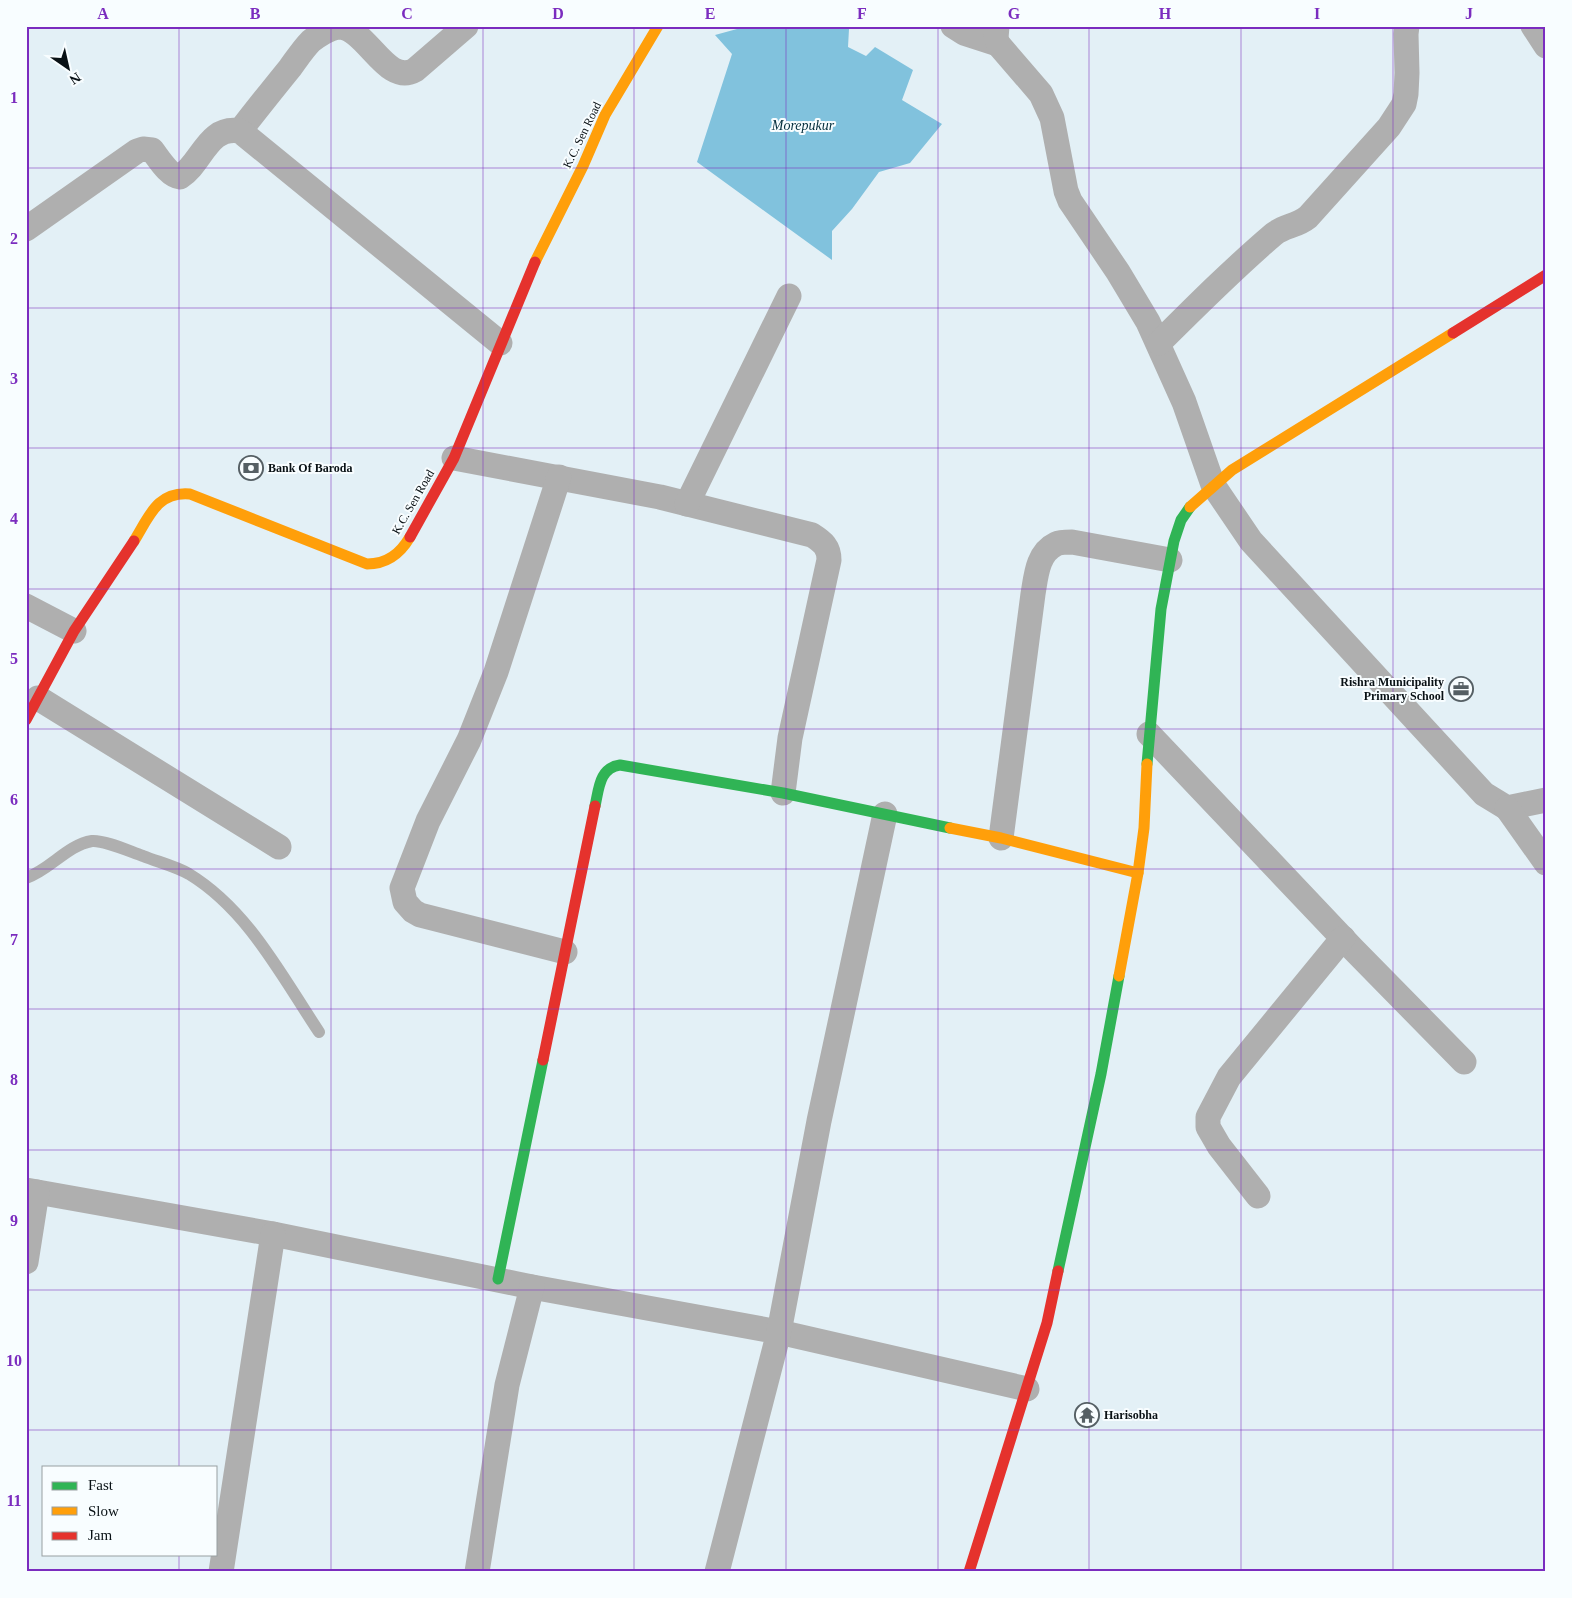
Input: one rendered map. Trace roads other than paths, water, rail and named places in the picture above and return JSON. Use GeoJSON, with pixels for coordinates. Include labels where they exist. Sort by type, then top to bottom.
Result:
{"type":"FeatureCollection","features":[{"type":"Feature","properties":{"kind":"street"},"geometry":{"type":"LineString","coordinates":[[240,131],[311,42],[336,27],[346,28],[355,34],[393,70],[402,74],[410,74],[466,26]]}},
{"type":"Feature","properties":{"kind":"street","name":"K.C. Sen Road"},"geometry":{"type":"LineString","coordinates":[[26,720],[74,631],[156,507],[167,494],[180,492],[190,494],[367,564],[379,565],[394,557],[408,540],[454,458],[533,265],[605,115],[658,26]]}},
{"type":"Feature","properties":{"kind":"street"},"geometry":{"type":"LineString","coordinates":[[952,26],[964,33],[998,35],[1041,94],[1052,118],[1066,191],[1070,201],[1118,272],[1148,322],[1184,402],[1213,485],[1252,541],[1484,794],[1507,808],[1546,863]]}},
{"type":"Feature","properties":{"kind":"street"},"geometry":{"type":"LineString","coordinates":[[1159,343],[1274,234],[1301,223],[1308,217],[1390,127],[1404,104],[1406,94],[1407,26]]}},
{"type":"Feature","properties":{"kind":"street"},"geometry":{"type":"LineString","coordinates":[[1533,26],[1546,46]]}},
{"type":"Feature","properties":{"kind":"street"},"geometry":{"type":"LineString","coordinates":[[26,229],[143,149],[152,150],[171,173],[176,177],[180,177],[214,137],[222,131],[231,129],[240,131],[500,343]]}},
{"type":"Feature","properties":{"kind":"street"},"geometry":{"type":"LineString","coordinates":[[969,1572],[1048,1323],[1101,1074],[1138,873],[1144,828],[1149,734],[1161,609],[1174,541],[1181,520],[1190,507],[1232,470],[1546,275]]}},
{"type":"Feature","properties":{"kind":"street"},"geometry":{"type":"LineString","coordinates":[[686,504],[789,296]]}},
{"type":"Feature","properties":{"kind":"street"},"geometry":{"type":"LineString","coordinates":[[454,458],[558,477],[686,504],[812,535],[823,542],[829,552],[829,560],[790,738],[783,793]]}},
{"type":"Feature","properties":{"kind":"street"},"geometry":{"type":"LineString","coordinates":[[558,477],[496,672],[468,740],[428,821],[402,888],[405,902],[413,912],[420,915],[566,952]]}},
{"type":"Feature","properties":{"kind":"street"},"geometry":{"type":"LineString","coordinates":[[1001,838],[1033,594],[1040,561],[1046,551],[1056,543],[1072,542],[1170,560]]}},
{"type":"Feature","properties":{"kind":"street"},"geometry":{"type":"LineString","coordinates":[[26,606],[74,631]]}},
{"type":"Feature","properties":{"kind":"street"},"geometry":{"type":"LineString","coordinates":[[38,698],[279,847]]}},
{"type":"Feature","properties":{"kind":"street"},"geometry":{"type":"LineString","coordinates":[[1149,734],[1464,1062]]}},
{"type":"Feature","properties":{"kind":"street"},"geometry":{"type":"LineString","coordinates":[[498,1280],[600,782],[606,770],[612,766],[620,765],[783,793],[1001,838],[1138,873]]}},
{"type":"Feature","properties":{"kind":"street"},"geometry":{"type":"LineString","coordinates":[[1507,808],[1546,800]]}},
{"type":"Feature","properties":{"kind":"street"},"geometry":{"type":"LineString","coordinates":[[717,1572],[779,1332],[819,1122],[885,814]]}},
{"type":"Feature","properties":{"kind":"street"},"geometry":{"type":"LineString","coordinates":[[1258,1196],[1208,1127],[1208,1117],[1213,1104],[1229,1077],[1343,938]]}},
{"type":"Feature","properties":{"kind":"street"},"geometry":{"type":"LineString","coordinates":[[26,1262],[32,1191],[273,1234],[532,1287],[779,1332],[1027,1389]]}},
{"type":"Feature","properties":{"kind":"street"},"geometry":{"type":"LineString","coordinates":[[221,1572],[273,1234]]}},
{"type":"Feature","properties":{"kind":"street"},"geometry":{"type":"LineString","coordinates":[[477,1572],[507,1385],[532,1287]]}},
{"type":"Feature","properties":{"kind":"lane"},"geometry":{"type":"LineString","coordinates":[[26,878],[36,875],[74,848],[93,841],[115,845],[188,874],[218,895],[249,927],[319,1032]]}},
{"type":"Feature","properties":{"kind":"water","name":"Morepukur"},"geometry":{"type":"Polygon","coordinates":[[[748,26],[845,26],[849,29],[848,47],[866,56],[875,47],[913,70],[902,100],[942,124],[910,163],[879,172],[852,209],[832,231],[832,260],[697,162],[732,54],[715,35],[748,26]]]}},
{"type":"Feature","properties":{"kind":"place","name":"Bank Of Baroda"},"geometry":{"type":"Point","coordinates":[251,468]}},
{"type":"Feature","properties":{"kind":"place","name":"Rishra Municipality Primary School"},"geometry":{"type":"Point","coordinates":[1461,689]}},
{"type":"Feature","properties":{"kind":"place","name":"Harisobha"},"geometry":{"type":"Point","coordinates":[1087,1415]}}]}
